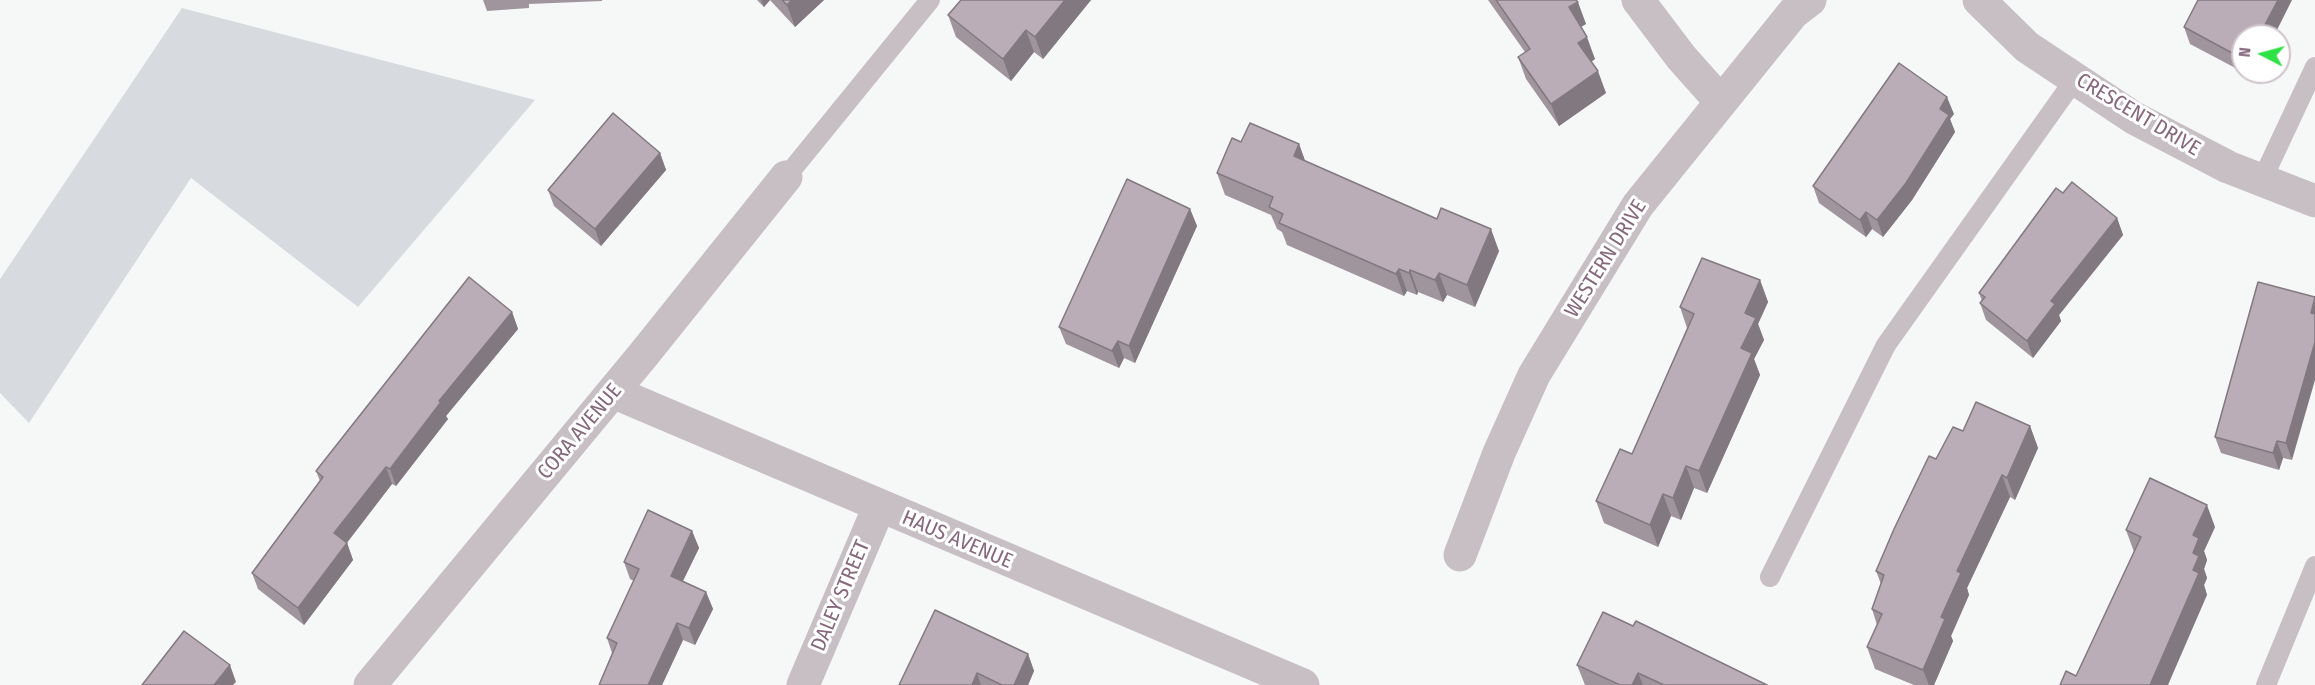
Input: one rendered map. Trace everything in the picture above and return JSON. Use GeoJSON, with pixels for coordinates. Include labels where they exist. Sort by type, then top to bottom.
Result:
{"type":"FeatureCollection","features":[{"type":"Feature","properties":{"kind":"street"},"geometry":{"type":"LineString","coordinates":[[1638,0],[1681,57],[1721,102]]}},
{"type":"Feature","properties":{"kind":"street","name":"WESTERN DRIVE"},"geometry":{"type":"LineString","coordinates":[[1460,555],[1534,375],[1638,205],[1793,13],[1810,0]]}},
{"type":"Feature","properties":{"kind":"street","name":"CRESCENT DRIVE"},"geometry":{"type":"LineString","coordinates":[[1978,0],[2027,47],[2134,118],[2228,167],[2315,201]]}},
{"type":"Feature","properties":{"kind":"street","name":"CORA AVENUE"},"geometry":{"type":"LineString","coordinates":[[370,685],[613,392],[786,177]]}},
{"type":"Feature","properties":{"kind":"street","name":"HAUS AVENUE"},"geometry":{"type":"LineString","coordinates":[[613,392],[879,507],[1303,685]]}},
{"type":"Feature","properties":{"kind":"street","name":"DALEY STREET"},"geometry":{"type":"LineString","coordinates":[[803,685],[879,507]]}},
{"type":"Feature","properties":{"kind":"lane"},"geometry":{"type":"LineString","coordinates":[[786,177],[930,0]]}},
{"type":"Feature","properties":{"kind":"lane"},"geometry":{"type":"LineString","coordinates":[[2262,180],[2315,67]]}},
{"type":"Feature","properties":{"kind":"lane"},"geometry":{"type":"LineString","coordinates":[[1770,577],[1886,345],[2075,79]]}},
{"type":"Feature","properties":{"kind":"lane"},"geometry":{"type":"LineString","coordinates":[[2266,685],[2315,566]]}},
{"type":"Feature","properties":{"kind":"shaded area"},"geometry":{"type":"Polygon","coordinates":[[[182,8],[535,100],[358,307],[191,178],[29,423],[0,393],[0,279],[182,8]]]}},
{"type":"Feature","properties":{"kind":"building"},"geometry":{"type":"Polygon","coordinates":[[[782,0],[792,0],[787,5],[782,0]]]}},
{"type":"Feature","properties":{"kind":"building"},"geometry":{"type":"Polygon","coordinates":[[[961,0],[1065,0],[1035,37],[1026,30],[1003,59],[948,15],[961,0]]]}},
{"type":"Feature","properties":{"kind":"building"},"geometry":{"type":"Polygon","coordinates":[[[1496,0],[1576,0],[1578,2],[1569,7],[1587,37],[1578,43],[1598,71],[1551,104],[1518,57],[1530,49],[1496,0]]]}},
{"type":"Feature","properties":{"kind":"building"},"geometry":{"type":"Polygon","coordinates":[[[2198,0],[2278,0],[2265,24],[2231,24],[2231,52],[2184,27],[2198,0]]]}},
{"type":"Feature","properties":{"kind":"building"},"geometry":{"type":"Polygon","coordinates":[[[1899,63],[1947,97],[1940,109],[1949,115],[1906,183],[1877,220],[1866,212],[1860,220],[1813,186],[1899,63]]]}},
{"type":"Feature","properties":{"kind":"building"},"geometry":{"type":"Polygon","coordinates":[[[613,113],[660,153],[595,229],[548,190],[613,113]]]}},
{"type":"Feature","properties":{"kind":"building"},"geometry":{"type":"Polygon","coordinates":[[[1250,123],[1299,144],[1294,156],[1437,219],[1441,208],[1491,229],[1467,285],[1439,273],[1435,280],[1410,270],[1409,273],[1399,269],[1396,274],[1279,223],[1283,214],[1269,207],[1273,197],[1217,173],[1232,138],[1241,142],[1250,123]]]}},
{"type":"Feature","properties":{"kind":"building"},"geometry":{"type":"Polygon","coordinates":[[[1127,179],[1190,209],[1129,346],[1118,341],[1112,351],[1059,327],[1127,179]]]}},
{"type":"Feature","properties":{"kind":"building"},"geometry":{"type":"Polygon","coordinates":[[[2072,182],[2117,218],[2051,301],[2055,304],[2027,341],[1980,303],[1985,297],[1979,293],[2056,188],[2063,193],[2072,182]]]}},
{"type":"Feature","properties":{"kind":"building"},"geometry":{"type":"Polygon","coordinates":[[[1702,258],[1760,280],[1745,313],[1756,318],[1741,348],[1752,353],[1699,471],[1686,466],[1673,498],[1663,494],[1650,525],[1596,501],[1620,449],[1632,454],[1694,314],[1680,307],[1702,258]]]}},
{"type":"Feature","properties":{"kind":"building"},"geometry":{"type":"Polygon","coordinates":[[[469,277],[512,312],[439,401],[441,402],[390,469],[386,467],[334,533],[347,543],[298,608],[252,573],[323,477],[316,471],[469,277]]]}},
{"type":"Feature","properties":{"kind":"building"},"geometry":{"type":"Polygon","coordinates":[[[2258,282],[2315,297],[2311,313],[2315,314],[2315,342],[2286,443],[2277,441],[2273,453],[2215,437],[2258,282]]]}},
{"type":"Feature","properties":{"kind":"building"},"geometry":{"type":"Polygon","coordinates":[[[1976,402],[2030,426],[2007,478],[2002,475],[1957,571],[1961,573],[1941,617],[1945,619],[1923,670],[1867,647],[1882,614],[1872,609],[1884,575],[1876,571],[1929,456],[1936,459],[1953,427],[1963,431],[1976,402]]]}},
{"type":"Feature","properties":{"kind":"building"},"geometry":{"type":"Polygon","coordinates":[[[2150,478],[2207,505],[2193,535],[2199,538],[2193,553],[2199,556],[2193,570],[2199,573],[2150,685],[2060,685],[2066,671],[2076,676],[2141,537],[2126,530],[2150,478]]]}},
{"type":"Feature","properties":{"kind":"building"},"geometry":{"type":"Polygon","coordinates":[[[648,510],[692,531],[671,576],[706,592],[689,628],[677,623],[648,685],[599,685],[617,643],[607,638],[639,569],[624,562],[648,510]]]}},
{"type":"Feature","properties":{"kind":"building"},"geometry":{"type":"Polygon","coordinates":[[[935,610],[1028,654],[1014,685],[1002,685],[977,673],[972,685],[899,685],[935,610]]]}},
{"type":"Feature","properties":{"kind":"building"},"geometry":{"type":"Polygon","coordinates":[[[1603,612],[1633,626],[1636,621],[1767,685],[1664,685],[1638,673],[1632,685],[1620,685],[1577,665],[1603,612]]]}},
{"type":"Feature","properties":{"kind":"building"},"geometry":{"type":"Polygon","coordinates":[[[184,631],[230,665],[214,685],[142,685],[184,631]]]}}]}
